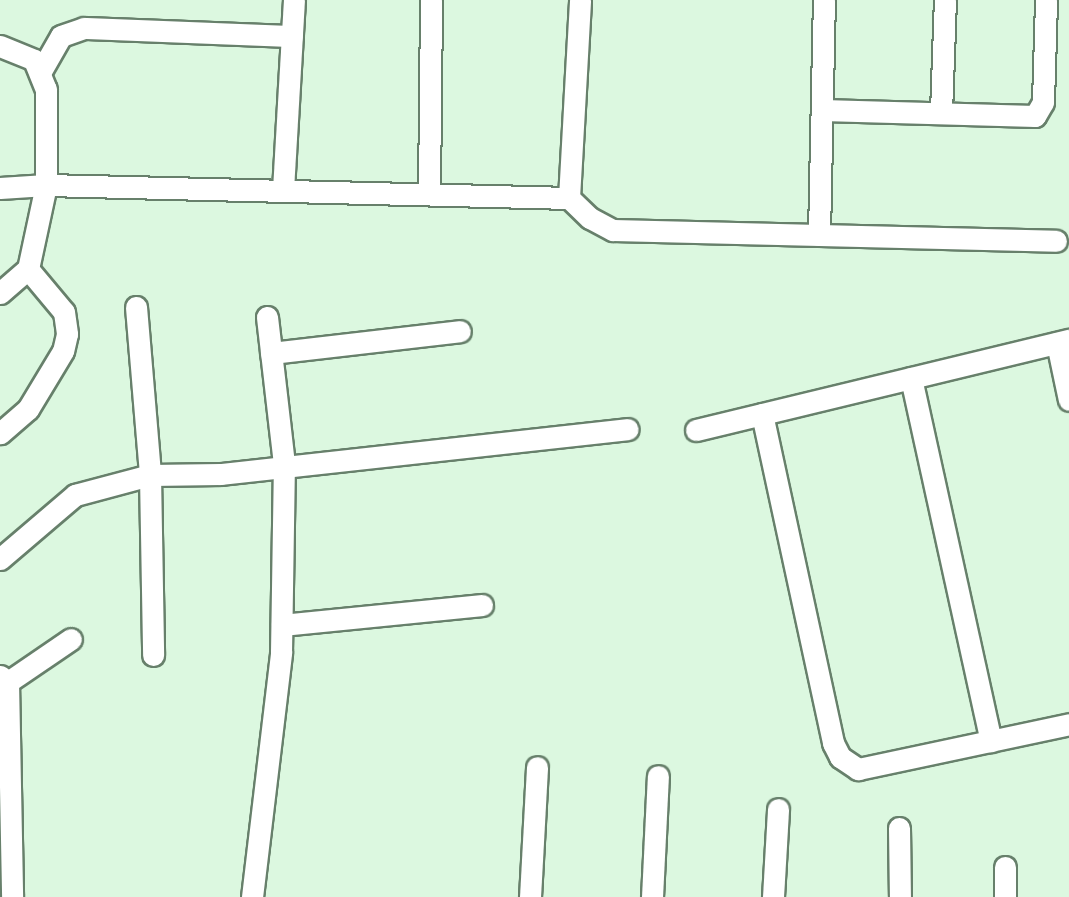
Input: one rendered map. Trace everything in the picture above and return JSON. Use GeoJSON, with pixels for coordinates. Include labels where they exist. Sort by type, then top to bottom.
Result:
{"type":"FeatureCollection","features":[{"type":"Feature","properties":{"kind":"street"},"geometry":{"type":"LineString","coordinates":[[283,190],[294,0]]}},
{"type":"Feature","properties":{"kind":"street"},"geometry":{"type":"LineString","coordinates":[[429,194],[431,0]]}},
{"type":"Feature","properties":{"kind":"street"},"geometry":{"type":"LineString","coordinates":[[569,198],[580,0]]}},
{"type":"Feature","properties":{"kind":"street"},"geometry":{"type":"LineString","coordinates":[[819,235],[824,0]]}},
{"type":"Feature","properties":{"kind":"street"},"geometry":{"type":"LineString","coordinates":[[941,113],[945,0]]}},
{"type":"Feature","properties":{"kind":"street"},"geometry":{"type":"LineString","coordinates":[[822,110],[1035,116],[1043,102],[1046,0]]}},
{"type":"Feature","properties":{"kind":"street"},"geometry":{"type":"LineString","coordinates":[[41,71],[61,36],[84,28],[292,36]]}},
{"type":"Feature","properties":{"kind":"street"},"geometry":{"type":"LineString","coordinates":[[0,46],[34,60],[41,71],[46,89],[46,185],[28,269],[0,293]]}},
{"type":"Feature","properties":{"kind":"street"},"geometry":{"type":"LineString","coordinates":[[0,188],[46,185],[569,198],[590,218],[613,230],[1056,241]]}},
{"type":"Feature","properties":{"kind":"street"},"geometry":{"type":"LineString","coordinates":[[0,433],[28,409],[63,351],[67,334],[64,312],[28,269]]}},
{"type":"Feature","properties":{"kind":"street"},"geometry":{"type":"LineString","coordinates":[[136,307],[150,475],[153,656]]}},
{"type":"Feature","properties":{"kind":"street"},"geometry":{"type":"LineString","coordinates":[[252,897],[282,625],[284,464],[267,317]]}},
{"type":"Feature","properties":{"kind":"street"},"geometry":{"type":"LineString","coordinates":[[271,353],[460,331]]}},
{"type":"Feature","properties":{"kind":"street"},"geometry":{"type":"LineString","coordinates":[[695,429],[1063,342],[1069,400]]}},
{"type":"Feature","properties":{"kind":"street"},"geometry":{"type":"LineString","coordinates":[[911,378],[991,741]]}},
{"type":"Feature","properties":{"kind":"street"},"geometry":{"type":"LineString","coordinates":[[762,414],[833,743],[840,757],[858,769],[1069,724]]}},
{"type":"Feature","properties":{"kind":"street"},"geometry":{"type":"LineString","coordinates":[[0,559],[75,495],[150,475],[221,474],[284,464],[628,429]]}},
{"type":"Feature","properties":{"kind":"street"},"geometry":{"type":"LineString","coordinates":[[282,625],[482,605]]}},
{"type":"Feature","properties":{"kind":"street"},"geometry":{"type":"LineString","coordinates":[[12,897],[4,679],[71,639]]}},
{"type":"Feature","properties":{"kind":"street"},"geometry":{"type":"LineString","coordinates":[[530,897],[537,767]]}},
{"type":"Feature","properties":{"kind":"street"},"geometry":{"type":"LineString","coordinates":[[652,897],[658,776]]}},
{"type":"Feature","properties":{"kind":"street"},"geometry":{"type":"LineString","coordinates":[[773,897],[778,809]]}},
{"type":"Feature","properties":{"kind":"street"},"geometry":{"type":"LineString","coordinates":[[899,828],[900,897]]}},
{"type":"Feature","properties":{"kind":"street"},"geometry":{"type":"LineString","coordinates":[[1004,867],[1005,897]]}}]}
